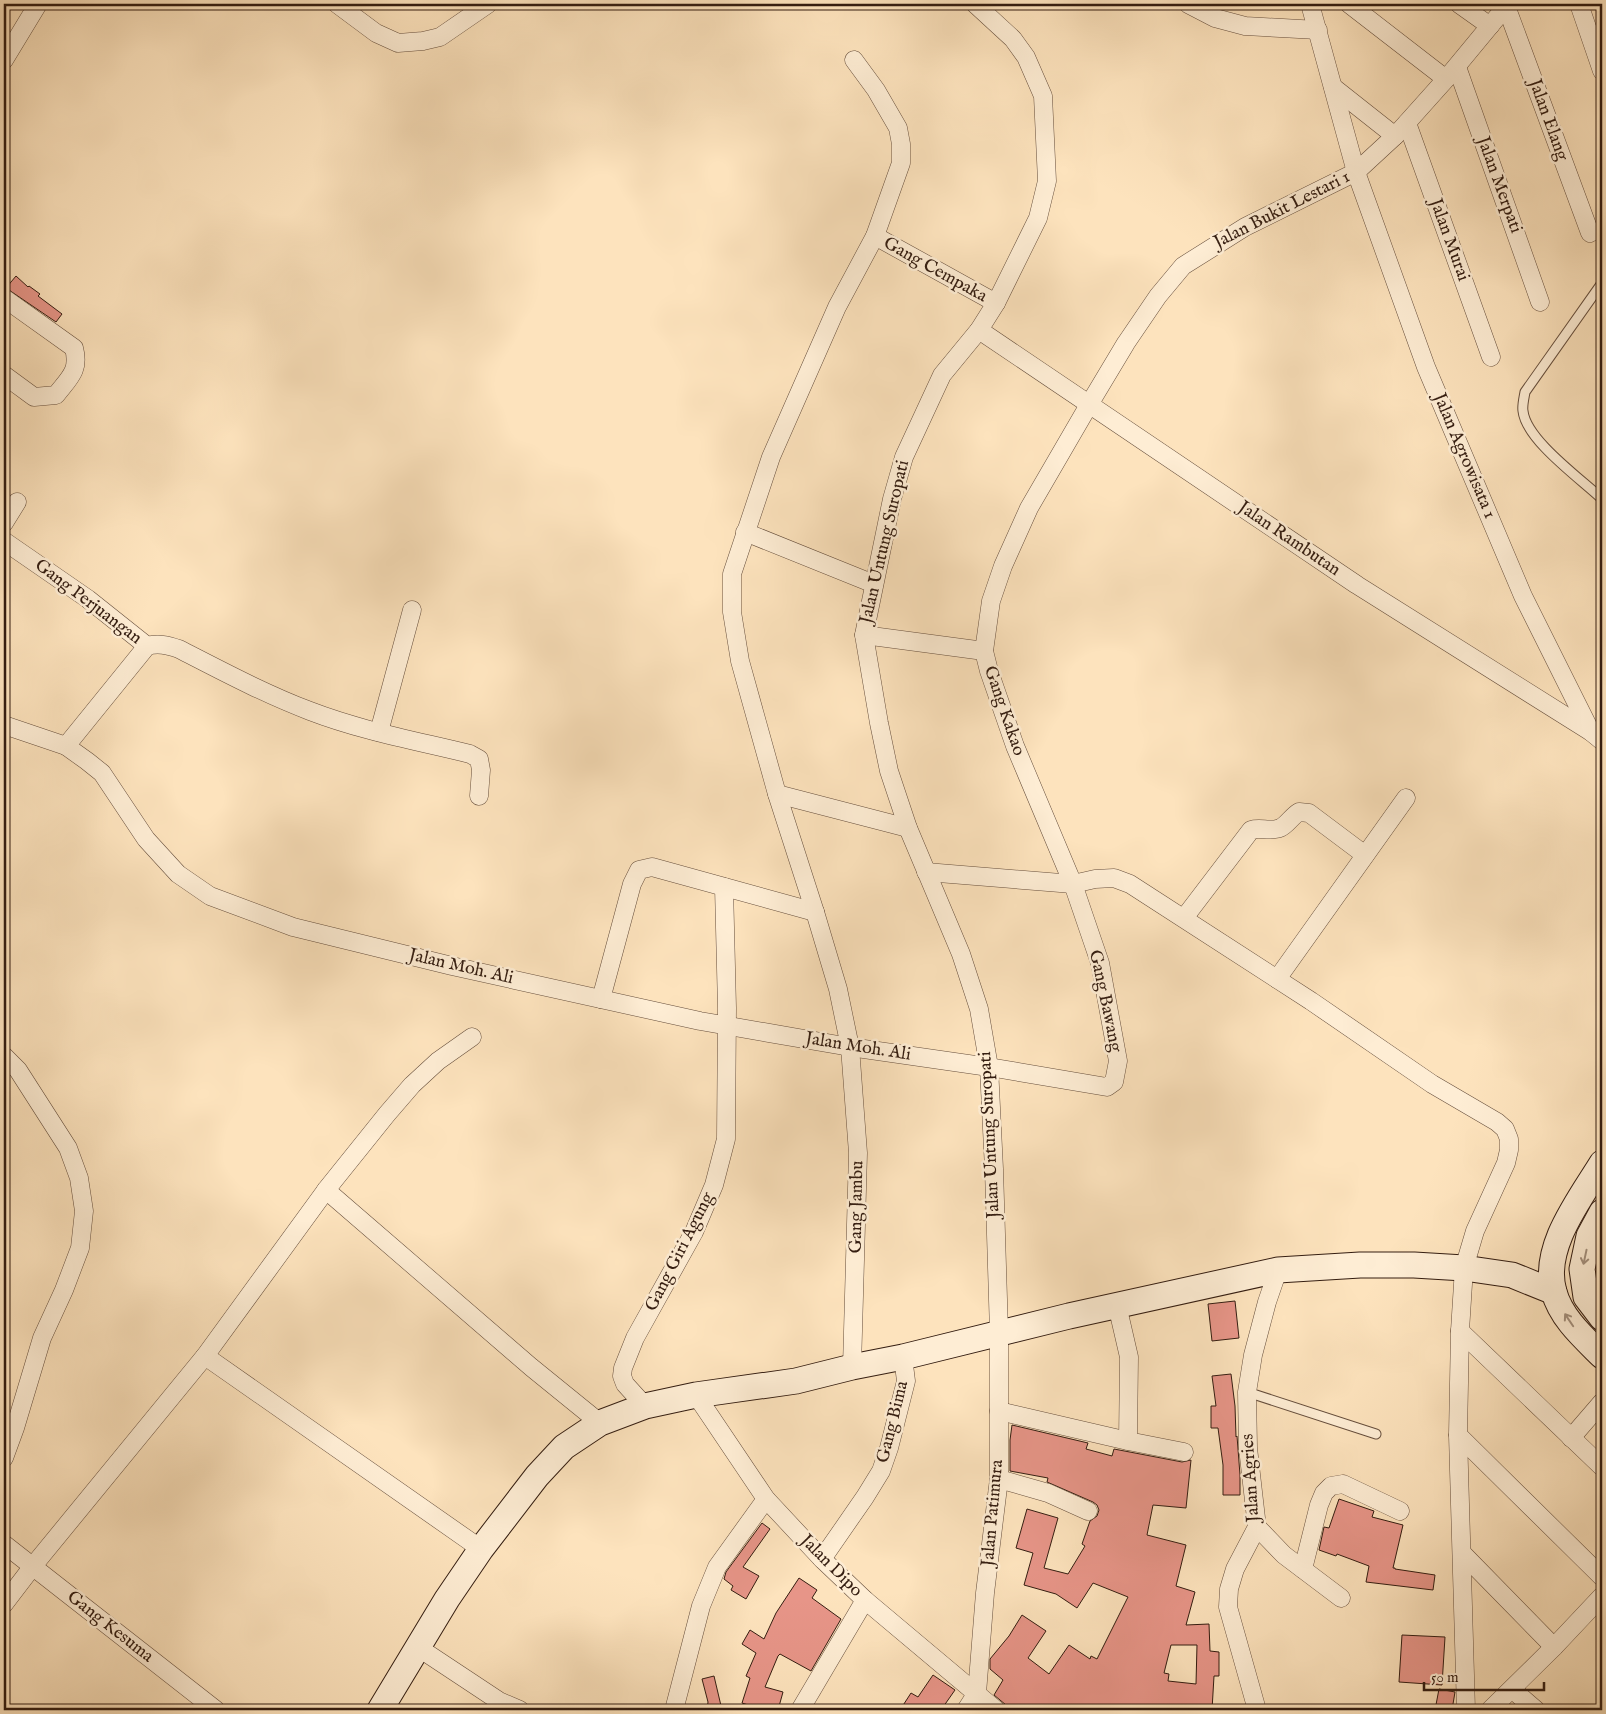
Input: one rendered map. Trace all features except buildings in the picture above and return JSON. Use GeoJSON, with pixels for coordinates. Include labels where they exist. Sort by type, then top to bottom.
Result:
{"type":"FeatureCollection","features":[{"type":"Feature","properties":{"kind":"street"},"geometry":{"type":"LineString","coordinates":[[4,60],[38,4]]}},
{"type":"Feature","properties":{"kind":"street"},"geometry":{"type":"LineString","coordinates":[[338,4],[376,32],[398,42],[424,41],[440,36],[488,4]]}},
{"type":"Feature","properties":{"kind":"street","name":"Jalan Untung Suropati"},"geometry":{"type":"LineString","coordinates":[[976,4],[1013,39],[1026,57],[1043,96],[1047,181],[1038,218],[996,303],[979,330],[942,375],[904,456],[892,499],[864,635],[889,771],[908,828],[961,954],[979,1009],[989,1067],[999,1332]]}},
{"type":"Feature","properties":{"kind":"street"},"geometry":{"type":"LineString","coordinates":[[1188,4],[1215,18],[1245,26],[1318,30]]}},
{"type":"Feature","properties":{"kind":"street","name":"Jalan Agrowisata 1"},"geometry":{"type":"LineString","coordinates":[[1310,4],[1356,172],[1430,376],[1523,596],[1596,736]]}},
{"type":"Feature","properties":{"kind":"street"},"geometry":{"type":"LineString","coordinates":[[1349,4],[1452,73]]}},
{"type":"Feature","properties":{"kind":"street"},"geometry":{"type":"LineString","coordinates":[[1459,4],[1490,26]]}},
{"type":"Feature","properties":{"kind":"street"},"geometry":{"type":"LineString","coordinates":[[1579,4],[1602,71]]}},
{"type":"Feature","properties":{"kind":"street","name":"Jalan Bukit Lestari 1"},"geometry":{"type":"LineString","coordinates":[[1090,403],[1126,343],[1153,304],[1183,266],[1245,227],[1356,172],[1401,130],[1452,73],[1507,5]]}},
{"type":"Feature","properties":{"kind":"street","name":"Jalan Elang"},"geometry":{"type":"LineString","coordinates":[[1507,5],[1590,234]]}},
{"type":"Feature","properties":{"kind":"street","name":"Gang Jambu"},"geometry":{"type":"LineString","coordinates":[[852,1367],[858,1153],[850,1047],[838,990],[777,794],[740,661],[732,612],[732,574],[771,456],[837,307],[875,236],[901,163],[901,144],[898,128],[876,90],[854,60]]}},
{"type":"Feature","properties":{"kind":"street","name":"Jalan Merpati"},"geometry":{"type":"LineString","coordinates":[[1452,73],[1540,302]]}},
{"type":"Feature","properties":{"kind":"street"},"geometry":{"type":"LineString","coordinates":[[1333,87],[1401,130]]}},
{"type":"Feature","properties":{"kind":"street","name":"Jalan Murai"},"geometry":{"type":"LineString","coordinates":[[1401,130],[1491,357]]}},
{"type":"Feature","properties":{"kind":"street","name":"Gang Cempaka"},"geometry":{"type":"LineString","coordinates":[[875,236],[996,303]]}},
{"type":"Feature","properties":{"kind":"street"},"geometry":{"type":"LineString","coordinates":[[4,298],[74,348],[77,360],[75,369],[56,395],[34,397],[4,374]]}},
{"type":"Feature","properties":{"kind":"street","name":"Jalan Rambutan"},"geometry":{"type":"LineString","coordinates":[[979,330],[1090,403],[1357,585],[1596,736]]}},
{"type":"Feature","properties":{"kind":"street","name":"Gang Kakao"},"geometry":{"type":"LineString","coordinates":[[1073,884],[1015,746],[984,651],[991,601],[1002,566],[1029,508],[1090,403]]}},
{"type":"Feature","properties":{"kind":"street"},"geometry":{"type":"LineString","coordinates":[[4,523],[17,502]]}},
{"type":"Feature","properties":{"kind":"street"},"geometry":{"type":"LineString","coordinates":[[745,532],[874,584]]}},
{"type":"Feature","properties":{"kind":"street","name":"Gang Perjuangan"},"geometry":{"type":"LineString","coordinates":[[4,541],[88,599],[146,646]]}},
{"type":"Feature","properties":{"kind":"street"},"geometry":{"type":"LineString","coordinates":[[379,732],[412,610]]}},
{"type":"Feature","properties":{"kind":"street"},"geometry":{"type":"LineString","coordinates":[[864,635],[984,651]]}},
{"type":"Feature","properties":{"kind":"street"},"geometry":{"type":"LineString","coordinates":[[66,746],[146,646],[155,644],[168,645],[258,690],[310,712],[344,723],[470,754],[479,759],[481,770],[479,796]]}},
{"type":"Feature","properties":{"kind":"street","name":"Jalan Moh. Ali"},"geometry":{"type":"LineString","coordinates":[[4,725],[66,746],[102,773],[146,839],[178,874],[210,896],[293,927],[452,966],[726,1025],[850,1047],[989,1067]]}},
{"type":"Feature","properties":{"kind":"street"},"geometry":{"type":"LineString","coordinates":[[777,794],[908,828]]}},
{"type":"Feature","properties":{"kind":"street"},"geometry":{"type":"LineString","coordinates":[[1277,979],[1406,798]]}},
{"type":"Feature","properties":{"kind":"street"},"geometry":{"type":"LineString","coordinates":[[1184,918],[1251,830],[1281,828],[1298,812],[1309,813],[1365,855]]}},
{"type":"Feature","properties":{"kind":"street"},"geometry":{"type":"LineString","coordinates":[[601,999],[632,884],[639,870],[652,867],[815,912]]}},
{"type":"Feature","properties":{"kind":"street"},"geometry":{"type":"LineString","coordinates":[[926,872],[1073,884],[1095,879],[1114,878],[1130,884],[1277,979],[1432,1084],[1497,1122],[1505,1130],[1509,1139],[1506,1163],[1475,1231],[1464,1268],[1460,1331],[1458,1435],[1463,1554],[1466,1710]]}},
{"type":"Feature","properties":{"kind":"street","name":"Gang Bawang"},"geometry":{"type":"LineString","coordinates":[[989,1067],[1093,1086],[1106,1087],[1114,1082],[1118,1061],[1100,963],[1073,884]]}},
{"type":"Feature","properties":{"kind":"street","name":"Gang Giri Agung"},"geometry":{"type":"LineString","coordinates":[[645,1406],[625,1384],[622,1376],[623,1368],[635,1338],[694,1232],[714,1186],[726,1139],[727,1008],[724,887]]}},
{"type":"Feature","properties":{"kind":"street"},"geometry":{"type":"LineString","coordinates":[[4,1604],[205,1356],[326,1190],[387,1114],[438,1061],[472,1037]]}},
{"type":"Feature","properties":{"kind":"street"},"geometry":{"type":"LineString","coordinates":[[4,1056],[18,1070],[68,1148],[79,1178],[84,1211],[80,1248],[64,1290],[42,1338],[4,1458]]}},
{"type":"Feature","properties":{"kind":"street"},"geometry":{"type":"LineString","coordinates":[[1602,1163],[1571,1213],[1555,1245],[1551,1276],[1554,1292],[1572,1325],[1602,1356]]}},
{"type":"Feature","properties":{"kind":"street"},"geometry":{"type":"LineString","coordinates":[[326,1190],[524,1360],[600,1422]]}},
{"type":"Feature","properties":{"kind":"street"},"geometry":{"type":"LineString","coordinates":[[1602,1212],[1589,1236],[1582,1269],[1586,1297],[1602,1318]]}},
{"type":"Feature","properties":{"kind":"street"},"geometry":{"type":"LineString","coordinates":[[1512,1274],[1552,1259]]}},
{"type":"Feature","properties":{"kind":"street"},"geometry":{"type":"LineString","coordinates":[[380,1710],[447,1599],[537,1476],[564,1447],[600,1422],[645,1406],[696,1395],[796,1380],[903,1357],[999,1332],[1117,1305],[1278,1270],[1360,1264],[1464,1268],[1512,1274],[1554,1292]]}},
{"type":"Feature","properties":{"kind":"street","name":"Jalan Agries"},"geometry":{"type":"LineString","coordinates":[[1256,1710],[1228,1607],[1229,1589],[1235,1569],[1256,1527],[1248,1448],[1247,1392],[1253,1355],[1267,1302],[1278,1270]]}},
{"type":"Feature","properties":{"kind":"street"},"geometry":{"type":"LineString","coordinates":[[1117,1305],[1129,1357],[1128,1441]]}},
{"type":"Feature","properties":{"kind":"street"},"geometry":{"type":"LineString","coordinates":[[1460,1331],[1602,1467]]}},
{"type":"Feature","properties":{"kind":"street","name":"Jalan Patimura"},"geometry":{"type":"LineString","coordinates":[[977,1693],[985,1593],[999,1479],[999,1332]]}},
{"type":"Feature","properties":{"kind":"street"},"geometry":{"type":"LineString","coordinates":[[205,1356],[481,1550]]}},
{"type":"Feature","properties":{"kind":"street","name":"Gang Bima"},"geometry":{"type":"LineString","coordinates":[[822,1559],[865,1497],[880,1471],[889,1448],[906,1381],[903,1357]]}},
{"type":"Feature","properties":{"kind":"street","name":"Jalan Dipo"},"geometry":{"type":"LineString","coordinates":[[696,1395],[766,1499],[822,1559],[865,1600],[996,1710]]}},
{"type":"Feature","properties":{"kind":"street"},"geometry":{"type":"LineString","coordinates":[[1571,1438],[1602,1402]]}},
{"type":"Feature","properties":{"kind":"street"},"geometry":{"type":"LineString","coordinates":[[999,1411],[1184,1452]]}},
{"type":"Feature","properties":{"kind":"street"},"geometry":{"type":"LineString","coordinates":[[1458,1435],[1602,1577]]}},
{"type":"Feature","properties":{"kind":"street"},"geometry":{"type":"LineString","coordinates":[[999,1479],[1048,1493],[1088,1511]]}},
{"type":"Feature","properties":{"kind":"street"},"geometry":{"type":"LineString","coordinates":[[1303,1569],[1319,1504],[1324,1493],[1331,1486],[1343,1484],[1400,1511]]}},
{"type":"Feature","properties":{"kind":"street"},"geometry":{"type":"LineString","coordinates":[[674,1710],[701,1606],[717,1567],[766,1499]]}},
{"type":"Feature","properties":{"kind":"street"},"geometry":{"type":"LineString","coordinates":[[1256,1527],[1284,1555],[1340,1598]]}},
{"type":"Feature","properties":{"kind":"street","name":"Gang Kesuma"},"geometry":{"type":"LineString","coordinates":[[4,1544],[216,1710]]}},
{"type":"Feature","properties":{"kind":"street"},"geometry":{"type":"LineString","coordinates":[[1463,1554],[1554,1647]]}},
{"type":"Feature","properties":{"kind":"street"},"geometry":{"type":"LineString","coordinates":[[1490,1710],[1513,1690],[1602,1596]]}},
{"type":"Feature","properties":{"kind":"street"},"geometry":{"type":"LineString","coordinates":[[800,1710],[865,1600]]}},
{"type":"Feature","properties":{"kind":"street"},"geometry":{"type":"LineString","coordinates":[[418,1648],[500,1701],[520,1710]]}},
{"type":"Feature","properties":{"kind":"street"},"geometry":{"type":"LineString","coordinates":[[1513,1690],[1536,1710]]}},
{"type":"Feature","properties":{"kind":"street"},"geometry":{"type":"LineString","coordinates":[[966,1710],[977,1693]]}},
{"type":"Feature","properties":{"kind":"lane"},"geometry":{"type":"LineString","coordinates":[[1602,283],[1525,392],[1523,411],[1528,427],[1538,442],[1602,499]]}},
{"type":"Feature","properties":{"kind":"lane"},"geometry":{"type":"LineString","coordinates":[[1247,1392],[1376,1434]]}}]}
